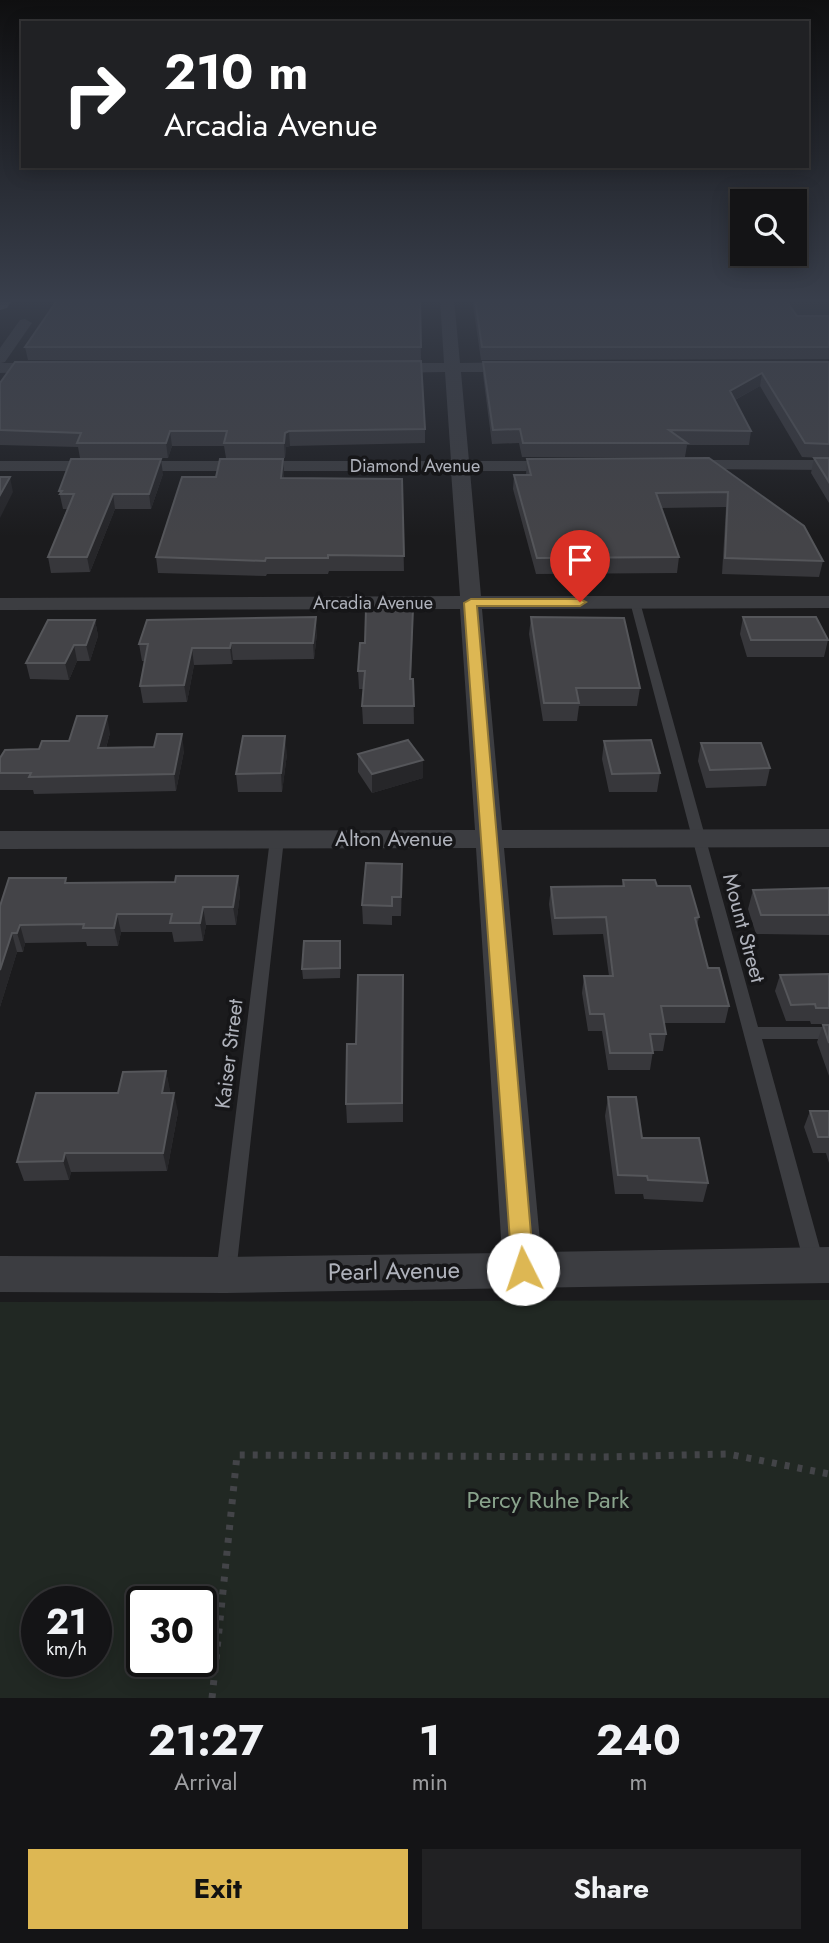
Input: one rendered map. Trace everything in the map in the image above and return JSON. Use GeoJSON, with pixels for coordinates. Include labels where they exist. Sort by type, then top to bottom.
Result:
{"type":"FeatureCollection","features":[{"type":"Feature","properties":{"kind":"street"},"geometry":{"type":"LineString","coordinates":[[453,378],[523,1269]]}},
{"type":"Feature","properties":{"kind":"street"},"geometry":{"type":"LineString","coordinates":[[665,466],[829,465]]}},
{"type":"Feature","properties":{"kind":"street","name":"Diamond Avenue"},"geometry":{"type":"LineString","coordinates":[[0,466],[583,466]]}},
{"type":"Feature","properties":{"kind":"street","name":"Arcadia Avenue"},"geometry":{"type":"LineString","coordinates":[[0,604],[829,602]]}},
{"type":"Feature","properties":{"kind":"street","name":"Alton Avenue"},"geometry":{"type":"LineString","coordinates":[[0,840],[829,838]]}},
{"type":"Feature","properties":{"kind":"street","name":"Pearl Avenue"},"geometry":{"type":"LineString","coordinates":[[0,1274],[226,1275],[822,1265]]}},
{"type":"Feature","properties":{"kind":"lane","name":"Mount Street"},"geometry":{"type":"LineString","coordinates":[[635,602],[751,1033],[822,1265]]}},
{"type":"Feature","properties":{"kind":"lane","name":"Kaiser Street"},"geometry":{"type":"LineString","coordinates":[[226,1275],[277,839]]}},
{"type":"Feature","properties":{"kind":"lane"},"geometry":{"type":"LineString","coordinates":[[751,1033],[829,1033]]}},
{"type":"Feature","properties":{"kind":"path"},"geometry":{"type":"LineString","coordinates":[[212,1698],[237,1455],[603,1457],[728,1454],[829,1474]]}},
{"type":"Feature","properties":{"kind":"green space","name":"Percy Ruhe Park"},"geometry":{"type":"Polygon","coordinates":[[[829,1300],[829,1698],[0,1698],[0,1302],[829,1300]]]}},
{"type":"Feature","properties":{"kind":"building"},"geometry":{"type":"Polygon","coordinates":[[[3,378],[422,378],[425,429],[289,431],[285,433],[284,443],[224,443],[227,431],[170,431],[166,443],[77,443],[81,433],[0,430],[0,383],[3,378]]]}},
{"type":"Feature","properties":{"kind":"building"},"geometry":{"type":"Polygon","coordinates":[[[485,378],[753,378],[730,391],[751,431],[669,430],[687,443],[523,443],[520,429],[493,430],[485,378]]]}},
{"type":"Feature","properties":{"kind":"building"},"geometry":{"type":"Polygon","coordinates":[[[765,378],[829,378],[829,444],[805,443],[765,378]]]}},
{"type":"Feature","properties":{"kind":"building"},"geometry":{"type":"Polygon","coordinates":[[[709,458],[804,526],[823,561],[725,558],[728,492],[656,493],[679,557],[537,558],[514,475],[531,475],[527,459],[709,458]]]}},
{"type":"Feature","properties":{"kind":"building"},"geometry":{"type":"Polygon","coordinates":[[[814,458],[829,458],[829,482],[814,458]]]}},
{"type":"Feature","properties":{"kind":"building"},"geometry":{"type":"Polygon","coordinates":[[[71,459],[161,459],[149,494],[113,494],[87,557],[48,557],[74,494],[60,494],[62,491],[59,491],[71,459]]]}},
{"type":"Feature","properties":{"kind":"building"},"geometry":{"type":"Polygon","coordinates":[[[220,459],[283,459],[281,478],[402,479],[404,556],[328,555],[328,558],[266,558],[265,561],[156,557],[182,477],[216,477],[220,459]]]}},
{"type":"Feature","properties":{"kind":"building"},"geometry":{"type":"Polygon","coordinates":[[[0,477],[10,477],[0,495],[0,477]]]}},
{"type":"Feature","properties":{"kind":"building"},"geometry":{"type":"Polygon","coordinates":[[[366,609],[413,609],[410,679],[413,679],[414,706],[362,706],[365,671],[358,671],[360,643],[365,643],[366,609]]]}},
{"type":"Feature","properties":{"kind":"building"},"geometry":{"type":"Polygon","coordinates":[[[316,617],[313,643],[231,643],[230,648],[192,648],[184,685],[140,686],[148,644],[139,644],[147,620],[316,617]]]}},
{"type":"Feature","properties":{"kind":"building"},"geometry":{"type":"Polygon","coordinates":[[[531,617],[624,618],[640,688],[576,688],[579,703],[544,703],[531,617]]]}},
{"type":"Feature","properties":{"kind":"building"},"geometry":{"type":"Polygon","coordinates":[[[743,617],[816,617],[828,640],[751,640],[743,617]]]}},
{"type":"Feature","properties":{"kind":"building"},"geometry":{"type":"Polygon","coordinates":[[[48,620],[95,620],[86,645],[74,645],[65,663],[26,663],[48,620]]]}},
{"type":"Feature","properties":{"kind":"building"},"geometry":{"type":"Polygon","coordinates":[[[77,716],[107,716],[98,748],[154,747],[157,734],[182,734],[174,774],[29,777],[31,773],[0,773],[0,758],[5,750],[39,749],[42,741],[69,741],[77,716]]]}},
{"type":"Feature","properties":{"kind":"building"},"geometry":{"type":"Polygon","coordinates":[[[243,736],[285,736],[281,773],[236,774],[243,736]]]}},
{"type":"Feature","properties":{"kind":"building"},"geometry":{"type":"Polygon","coordinates":[[[408,740],[423,760],[372,774],[358,754],[408,740]]]}},
{"type":"Feature","properties":{"kind":"building"},"geometry":{"type":"Polygon","coordinates":[[[651,740],[660,773],[612,774],[604,741],[651,740]]]}},
{"type":"Feature","properties":{"kind":"building"},"geometry":{"type":"Polygon","coordinates":[[[701,743],[761,743],[770,768],[710,770],[701,743]]]}},
{"type":"Feature","properties":{"kind":"building"},"geometry":{"type":"Polygon","coordinates":[[[366,863],[402,864],[401,897],[392,897],[392,906],[362,905],[366,863]]]}},
{"type":"Feature","properties":{"kind":"building"},"geometry":{"type":"Polygon","coordinates":[[[176,876],[238,876],[233,907],[203,907],[200,923],[170,923],[172,914],[117,914],[114,928],[83,928],[84,924],[20,925],[17,933],[12,933],[0,970],[0,906],[9,878],[66,878],[65,883],[175,882],[176,876]]]}},
{"type":"Feature","properties":{"kind":"building"},"geometry":{"type":"Polygon","coordinates":[[[623,880],[655,880],[657,886],[690,886],[699,917],[695,918],[708,968],[719,968],[729,1006],[661,1006],[666,1034],[650,1034],[653,1053],[610,1053],[604,1014],[590,1014],[584,976],[613,976],[606,917],[555,918],[551,887],[624,886],[623,880]]]}},
{"type":"Feature","properties":{"kind":"building"},"geometry":{"type":"Polygon","coordinates":[[[829,888],[829,915],[761,915],[753,890],[829,888]]]}},
{"type":"Feature","properties":{"kind":"building"},"geometry":{"type":"Polygon","coordinates":[[[304,941],[340,941],[340,968],[302,969],[304,941]]]}},
{"type":"Feature","properties":{"kind":"building"},"geometry":{"type":"Polygon","coordinates":[[[829,974],[829,1008],[816,1008],[815,1004],[791,1005],[780,975],[829,974]]]}},
{"type":"Feature","properties":{"kind":"building"},"geometry":{"type":"Polygon","coordinates":[[[358,975],[403,975],[402,1103],[346,1104],[347,1044],[356,1044],[358,975]]]}},
{"type":"Feature","properties":{"kind":"building"},"geometry":{"type":"Polygon","coordinates":[[[823,1025],[829,1025],[829,1043],[823,1025]]]}},
{"type":"Feature","properties":{"kind":"building"},"geometry":{"type":"Polygon","coordinates":[[[166,1071],[162,1093],[174,1093],[163,1153],[65,1153],[63,1161],[17,1162],[36,1093],[118,1093],[123,1072],[166,1071]]]}},
{"type":"Feature","properties":{"kind":"building"},"geometry":{"type":"Polygon","coordinates":[[[608,1097],[636,1097],[642,1138],[699,1138],[708,1183],[648,1180],[647,1176],[618,1175],[608,1097]]]}},
{"type":"Feature","properties":{"kind":"building"},"geometry":{"type":"Polygon","coordinates":[[[810,1111],[829,1111],[829,1137],[818,1137],[810,1111]]]}},
{"type":"Feature","properties":{"kind":"route"},"geometry":{"type":"LineString","coordinates":[[523,1269],[471,603],[580,602]]}}]}
